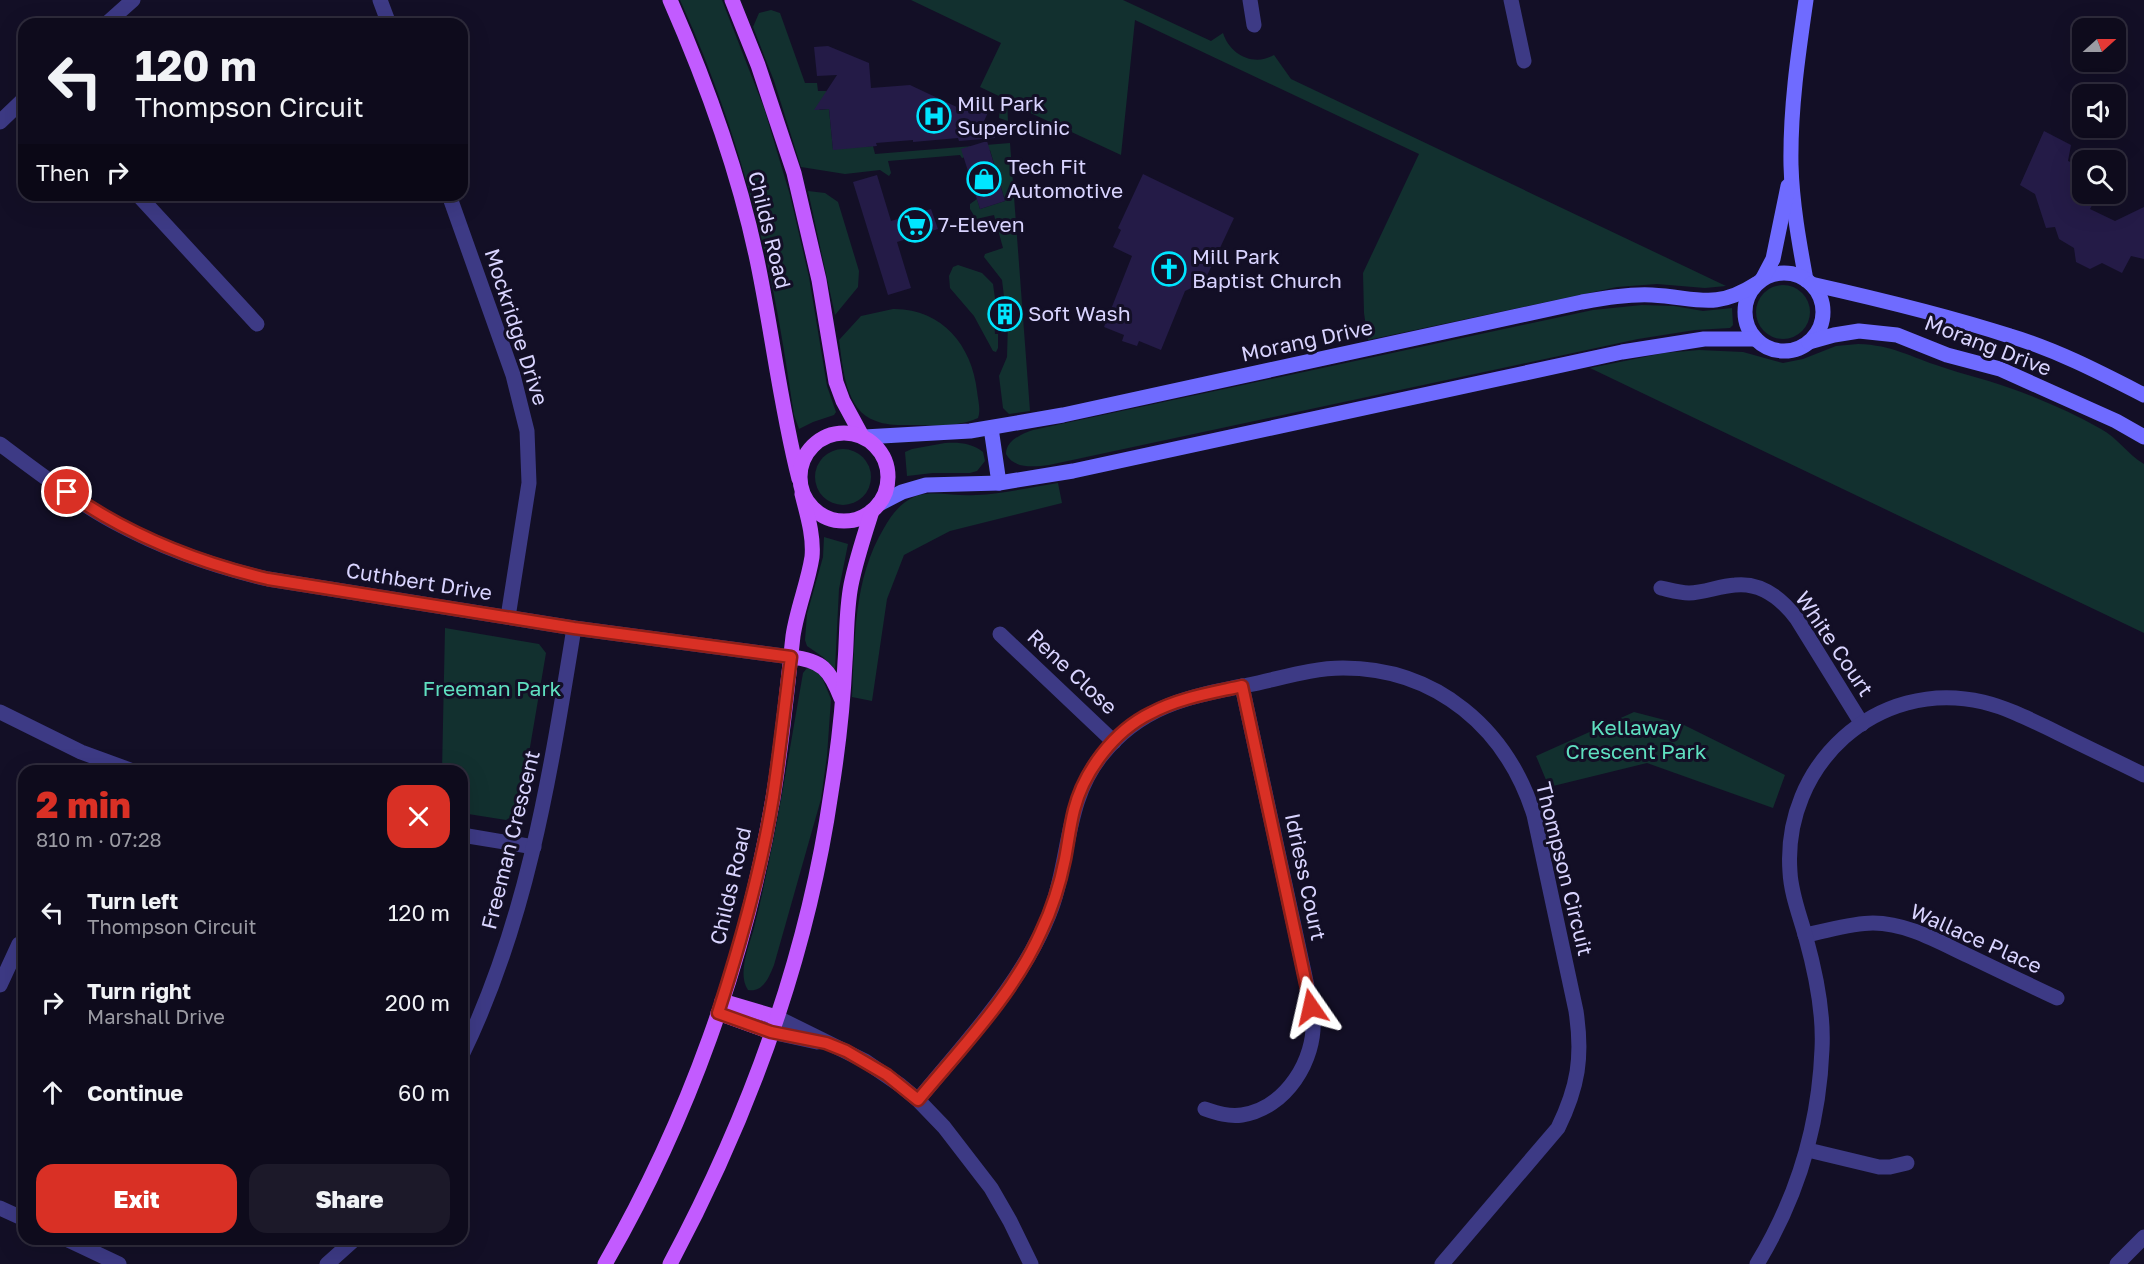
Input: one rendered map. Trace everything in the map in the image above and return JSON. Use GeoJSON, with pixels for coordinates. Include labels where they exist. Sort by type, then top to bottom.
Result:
{"type":"FeatureCollection","features":[{"type":"Feature","properties":{"kind":"main road","name":"Childs Road"},"geometry":{"type":"LineString","coordinates":[[605,1264],[676,1125],[736,960],[753,896],[773,798],[797,615],[812,555],[810,524],[790,445],[756,253],[740,191],[704,84],[670,0]]}},
{"type":"Feature","properties":{"kind":"main road","name":"Childs Road"},"geometry":{"type":"LineString","coordinates":[[732,0],[758,66],[794,173],[818,271],[836,382],[843,401],[863,436]]}},
{"type":"Feature","properties":{"kind":"main road"},"geometry":{"type":"LineString","coordinates":[[1760,281],[1774,274],[1796,275],[1809,282],[1818,292],[1823,314],[1821,325],[1809,342],[1787,351],[1765,346],[1749,329],[1745,317],[1749,294],[1773,259],[1791,166],[1795,86],[1806,0]]}},
{"type":"Feature","properties":{"kind":"main road"},"geometry":{"type":"LineString","coordinates":[[1791,166],[1796,218],[1809,282]]}},
{"type":"Feature","properties":{"kind":"main road","name":"Morang Drive"},"geometry":{"type":"LineString","coordinates":[[863,436],[930,435],[991,428],[1105,406],[1593,300],[1650,295],[1710,302],[1735,296],[1760,281]]}},
{"type":"Feature","properties":{"kind":"main road","name":"Morang Drive"},"geometry":{"type":"LineString","coordinates":[[1809,282],[2012,336],[2099,372],[2144,395]]}},
{"type":"Feature","properties":{"kind":"main road","name":"Morang Drive"},"geometry":{"type":"LineString","coordinates":[[1809,342],[1859,331],[1897,335],[1947,355],[2000,369],[2144,436]]}},
{"type":"Feature","properties":{"kind":"main road"},"geometry":{"type":"LineString","coordinates":[[670,1264],[727,1148],[753,1086],[798,948],[818,864],[831,794],[842,700],[847,607],[851,586],[860,550],[876,508],[885,493],[888,480],[887,467],[882,455],[874,444],[863,436],[847,432],[832,433],[818,440],[807,450],[800,464],[801,487],[810,506],[820,515],[833,520],[854,520],[876,508],[902,492],[926,484],[999,483],[1073,471],[1622,352],[1704,339],[1756,339]]}},
{"type":"Feature","properties":{"kind":"main road"},"geometry":{"type":"LineString","coordinates":[[991,428],[999,483]]}},
{"type":"Feature","properties":{"kind":"main road","name":"Cuthbert Drive"},"geometry":{"type":"LineString","coordinates":[[791,657],[815,661],[824,667],[834,681],[842,700]]}},
{"type":"Feature","properties":{"kind":"main road"},"geometry":{"type":"LineString","coordinates":[[720,1007],[776,1017]]}},
{"type":"Feature","properties":{"kind":"main road"},"geometry":{"type":"LineString","coordinates":[[720,1007],[771,1032]]}},
{"type":"Feature","properties":{"kind":"street"},"geometry":{"type":"LineString","coordinates":[[112,18],[132,0]]}},
{"type":"Feature","properties":{"kind":"street"},"geometry":{"type":"LineString","coordinates":[[380,0],[387,18]]}},
{"type":"Feature","properties":{"kind":"street"},"geometry":{"type":"LineString","coordinates":[[1250,0],[1254,25]]}},
{"type":"Feature","properties":{"kind":"street"},"geometry":{"type":"LineString","coordinates":[[1511,0],[1524,61]]}},
{"type":"Feature","properties":{"kind":"street"},"geometry":{"type":"LineString","coordinates":[[0,122],[18,105]]}},
{"type":"Feature","properties":{"kind":"street"},"geometry":{"type":"LineString","coordinates":[[144,201],[257,324]]}},
{"type":"Feature","properties":{"kind":"street","name":"Mockridge Drive"},"geometry":{"type":"LineString","coordinates":[[451,201],[513,375],[527,431],[529,483],[508,617]]}},
{"type":"Feature","properties":{"kind":"street","name":"Cuthbert Drive"},"geometry":{"type":"LineString","coordinates":[[0,444],[114,522],[156,542],[224,568],[268,579],[574,628],[791,657]]}},
{"type":"Feature","properties":{"kind":"street","name":"White Court"},"geometry":{"type":"LineString","coordinates":[[1661,588],[1689,593],[1735,585],[1749,585],[1763,589],[1776,597],[1797,619],[1862,724]]}},
{"type":"Feature","properties":{"kind":"street","name":"Freeman Crescent"},"geometry":{"type":"LineString","coordinates":[[468,1041],[495,979],[524,888],[553,763],[574,628]]}},
{"type":"Feature","properties":{"kind":"street","name":"Rene Close"},"geometry":{"type":"LineString","coordinates":[[1000,634],[1114,741]]}},
{"type":"Feature","properties":{"kind":"street","name":"Thompson Circuit"},"geometry":{"type":"LineString","coordinates":[[918,1100],[997,1004],[1028,958],[1052,907],[1066,856],[1074,807],[1081,789],[1101,755],[1132,724],[1168,705],[1242,686],[1327,669],[1364,670],[1406,678],[1433,689],[1457,704],[1480,723],[1503,751],[1527,792],[1576,1011],[1580,1057],[1576,1083],[1558,1128],[1442,1264]]}},
{"type":"Feature","properties":{"kind":"street","name":"Idriess Court"},"geometry":{"type":"LineString","coordinates":[[1205,1110],[1223,1115],[1242,1115],[1276,1100],[1299,1074],[1311,1038],[1313,1019],[1242,686]]}},
{"type":"Feature","properties":{"kind":"street"},"geometry":{"type":"LineString","coordinates":[[1757,1264],[1780,1223],[1808,1150],[1816,1113],[1822,1048],[1821,1014],[1811,958],[1794,898],[1789,847],[1797,807],[1804,789],[1824,756],[1862,724],[1898,706],[1936,698],[1971,700],[2010,711],[2144,775]]}},
{"type":"Feature","properties":{"kind":"street"},"geometry":{"type":"LineString","coordinates":[[0,712],[81,752],[117,765]]}},
{"type":"Feature","properties":{"kind":"street"},"geometry":{"type":"LineString","coordinates":[[468,836],[534,847]]}},
{"type":"Feature","properties":{"kind":"street","name":"Wallace Place"},"geometry":{"type":"LineString","coordinates":[[1805,935],[1856,924],[1891,925],[1935,940],[2057,998]]}},
{"type":"Feature","properties":{"kind":"street"},"geometry":{"type":"LineString","coordinates":[[0,985],[18,946]]}},
{"type":"Feature","properties":{"kind":"street"},"geometry":{"type":"LineString","coordinates":[[776,1017],[865,1061],[918,1100],[962,1148],[991,1188],[1031,1264]]}},
{"type":"Feature","properties":{"kind":"street"},"geometry":{"type":"LineString","coordinates":[[771,1032],[826,1043]]}},
{"type":"Feature","properties":{"kind":"street"},"geometry":{"type":"LineString","coordinates":[[1808,1150],[1880,1167],[1906,1163]]}},
{"type":"Feature","properties":{"kind":"street"},"geometry":{"type":"LineString","coordinates":[[0,1208],[18,1216]]}},
{"type":"Feature","properties":{"kind":"street"},"geometry":{"type":"LineString","coordinates":[[2117,1264],[2144,1237]]}},
{"type":"Feature","properties":{"kind":"street"},"geometry":{"type":"LineString","coordinates":[[79,1245],[119,1264]]}},
{"type":"Feature","properties":{"kind":"street"},"geometry":{"type":"LineString","coordinates":[[327,1264],[348,1245]]}},
{"type":"Feature","properties":{"kind":"green space"},"geometry":{"type":"Polygon","coordinates":[[[680,0],[722,0],[764,108],[790,195],[809,277],[827,386],[836,412],[834,415],[799,429],[794,415],[774,293],[753,206],[721,101],[680,0]]]}},
{"type":"Feature","properties":{"kind":"green space"},"geometry":{"type":"Polygon","coordinates":[[[911,0],[1123,0],[1211,41],[1223,33],[1231,47],[1244,57],[1259,60],[1274,55],[1291,79],[1726,286],[1705,288],[1657,284],[1617,287],[1368,340],[1364,313],[1363,273],[1419,154],[1135,20],[1121,155],[1007,102],[1008,121],[999,118],[1001,97],[980,87],[1001,43],[911,0]]]}},
{"type":"Feature","properties":{"kind":"green space"},"geometry":{"type":"Polygon","coordinates":[[[771,10],[780,13],[805,83],[817,83],[818,91],[826,91],[827,98],[819,110],[829,109],[833,149],[873,146],[875,154],[1010,143],[1030,411],[1009,414],[1003,408],[999,376],[1007,357],[1008,322],[1018,321],[1016,305],[1005,305],[1002,280],[984,257],[985,254],[1003,248],[994,215],[976,219],[970,209],[970,204],[977,199],[980,209],[1005,201],[990,150],[962,158],[960,155],[888,161],[891,173],[889,176],[880,170],[845,174],[801,167],[774,81],[753,27],[759,13],[771,10]]]}},
{"type":"Feature","properties":{"kind":"green space"},"geometry":{"type":"Polygon","coordinates":[[[808,191],[825,193],[838,202],[859,271],[858,287],[835,315],[808,191]]]}},
{"type":"Feature","properties":{"kind":"green space"},"geometry":{"type":"Polygon","coordinates":[[[958,265],[982,273],[993,284],[996,306],[993,307],[995,334],[998,334],[996,352],[993,351],[974,316],[950,288],[949,276],[953,267],[958,265]]]}},
{"type":"Feature","properties":{"kind":"green space"},"geometry":{"type":"Polygon","coordinates":[[[1783,285],[1793,287],[1802,293],[1808,302],[1810,312],[1808,322],[1802,331],[1793,337],[1783,339],[1773,337],[1764,331],[1758,322],[1756,312],[1758,302],[1764,293],[1773,287],[1783,285]]]}},
{"type":"Feature","properties":{"kind":"green space"},"geometry":{"type":"Polygon","coordinates":[[[1642,305],[1674,306],[1703,311],[1732,308],[1733,325],[1730,328],[1695,330],[1638,339],[1049,465],[1019,465],[1006,454],[1011,442],[1033,430],[1593,310],[1642,305]]]}},
{"type":"Feature","properties":{"kind":"green space"},"geometry":{"type":"Polygon","coordinates":[[[893,309],[910,310],[926,315],[951,332],[969,359],[974,374],[979,405],[978,418],[948,425],[891,424],[876,421],[866,416],[858,408],[847,387],[839,340],[861,316],[893,309]]]}},
{"type":"Feature","properties":{"kind":"green space"},"geometry":{"type":"Polygon","coordinates":[[[1858,344],[1892,349],[2041,400],[2107,433],[2144,464],[2144,633],[1590,368],[1664,353],[1699,350],[1743,352],[1783,363],[1803,359],[1836,346],[1858,344]]]}},
{"type":"Feature","properties":{"kind":"green space"},"geometry":{"type":"Polygon","coordinates":[[[945,443],[970,445],[983,452],[985,461],[977,471],[970,473],[907,476],[905,452],[945,443]]]}},
{"type":"Feature","properties":{"kind":"green space"},"geometry":{"type":"Polygon","coordinates":[[[843,449],[854,451],[863,457],[869,466],[871,477],[869,488],[863,497],[854,503],[843,505],[832,503],[823,497],[817,488],[815,477],[817,466],[823,457],[832,451],[843,449]]]}},
{"type":"Feature","properties":{"kind":"green space"},"geometry":{"type":"Polygon","coordinates":[[[1058,483],[1062,503],[950,531],[904,555],[887,599],[872,701],[852,697],[855,632],[866,568],[887,523],[897,509],[916,496],[924,494],[986,494],[1058,483]]]}},
{"type":"Feature","properties":{"kind":"green space"},"geometry":{"type":"Polygon","coordinates":[[[824,537],[848,544],[839,589],[835,669],[807,646],[805,640],[807,614],[823,557],[824,537]]]}},
{"type":"Feature","properties":{"kind":"green space","name":"Freeman Park"},"geometry":{"type":"Polygon","coordinates":[[[445,628],[539,644],[546,653],[519,812],[506,820],[468,814],[468,765],[442,765],[445,628]]]}},
{"type":"Feature","properties":{"kind":"green space"},"geometry":{"type":"Polygon","coordinates":[[[807,668],[821,675],[831,699],[821,799],[774,965],[762,987],[748,990],[744,976],[745,960],[781,801],[803,673],[807,668]]]}},
{"type":"Feature","properties":{"kind":"green space","name":"Kellaway Crescent Park"},"geometry":{"type":"Polygon","coordinates":[[[1634,712],[1684,725],[1785,775],[1773,808],[1647,763],[1549,787],[1536,756],[1634,712]]]}},
{"type":"Feature","properties":{"kind":"building"},"geometry":{"type":"Polygon","coordinates":[[[828,46],[869,63],[871,88],[910,85],[963,110],[971,94],[992,104],[984,121],[994,125],[995,138],[959,141],[958,138],[913,142],[913,140],[833,150],[829,109],[814,110],[837,75],[817,76],[814,47],[828,46]]]}},
{"type":"Feature","properties":{"kind":"building"},"geometry":{"type":"Polygon","coordinates":[[[2044,131],[2071,145],[2068,161],[2072,163],[2072,204],[2093,204],[2090,209],[2115,221],[2144,207],[2144,259],[2131,256],[2122,273],[2102,263],[2090,269],[2076,262],[2074,248],[2059,239],[2055,227],[2046,228],[2035,194],[2020,185],[2044,131]]]}},
{"type":"Feature","properties":{"kind":"building","name":"Tech Fit Automotive"},"geometry":{"type":"Polygon","coordinates":[[[987,141],[1005,201],[980,209],[961,149],[987,141]]]}},
{"type":"Feature","properties":{"kind":"building","name":"Mill Park Baptist Church"},"geometry":{"type":"Polygon","coordinates":[[[1143,174],[1234,218],[1204,282],[1185,291],[1161,350],[1139,341],[1137,346],[1122,341],[1124,335],[1104,327],[1132,256],[1113,247],[1121,230],[1118,228],[1143,174]]]}},
{"type":"Feature","properties":{"kind":"building"},"geometry":{"type":"Polygon","coordinates":[[[877,175],[891,221],[931,209],[938,229],[897,242],[911,288],[888,295],[853,182],[877,175]]]}},
{"type":"Feature","properties":{"kind":"building","name":"Soft Wash"},"geometry":{"type":"Polygon","coordinates":[[[1016,304],[1018,321],[994,323],[993,306],[1016,304]]]}},
{"type":"Feature","properties":{"kind":"place","name":"Mill Park Superclinic"},"geometry":{"type":"Point","coordinates":[934,116]}},
{"type":"Feature","properties":{"kind":"place","name":"Tech Fit Automotive"},"geometry":{"type":"Point","coordinates":[984,179]}},
{"type":"Feature","properties":{"kind":"place","name":"7-Eleven"},"geometry":{"type":"Point","coordinates":[915,225]}},
{"type":"Feature","properties":{"kind":"place","name":"Mill Park Baptist Church"},"geometry":{"type":"Point","coordinates":[1169,269]}},
{"type":"Feature","properties":{"kind":"place","name":"Soft Wash"},"geometry":{"type":"Point","coordinates":[1005,314]}},
{"type":"Feature","properties":{"kind":"route"},"geometry":{"type":"LineString","coordinates":[[67,492],[114,522],[156,542],[224,568],[268,579],[574,628],[791,657],[773,798],[753,896],[736,960],[718,1013],[771,1032],[826,1043],[846,1051],[887,1075],[918,1100],[997,1004],[1028,958],[1052,907],[1066,856],[1074,807],[1081,789],[1101,755],[1132,724],[1149,713],[1190,698],[1242,686],[1311,1007]]}}]}
